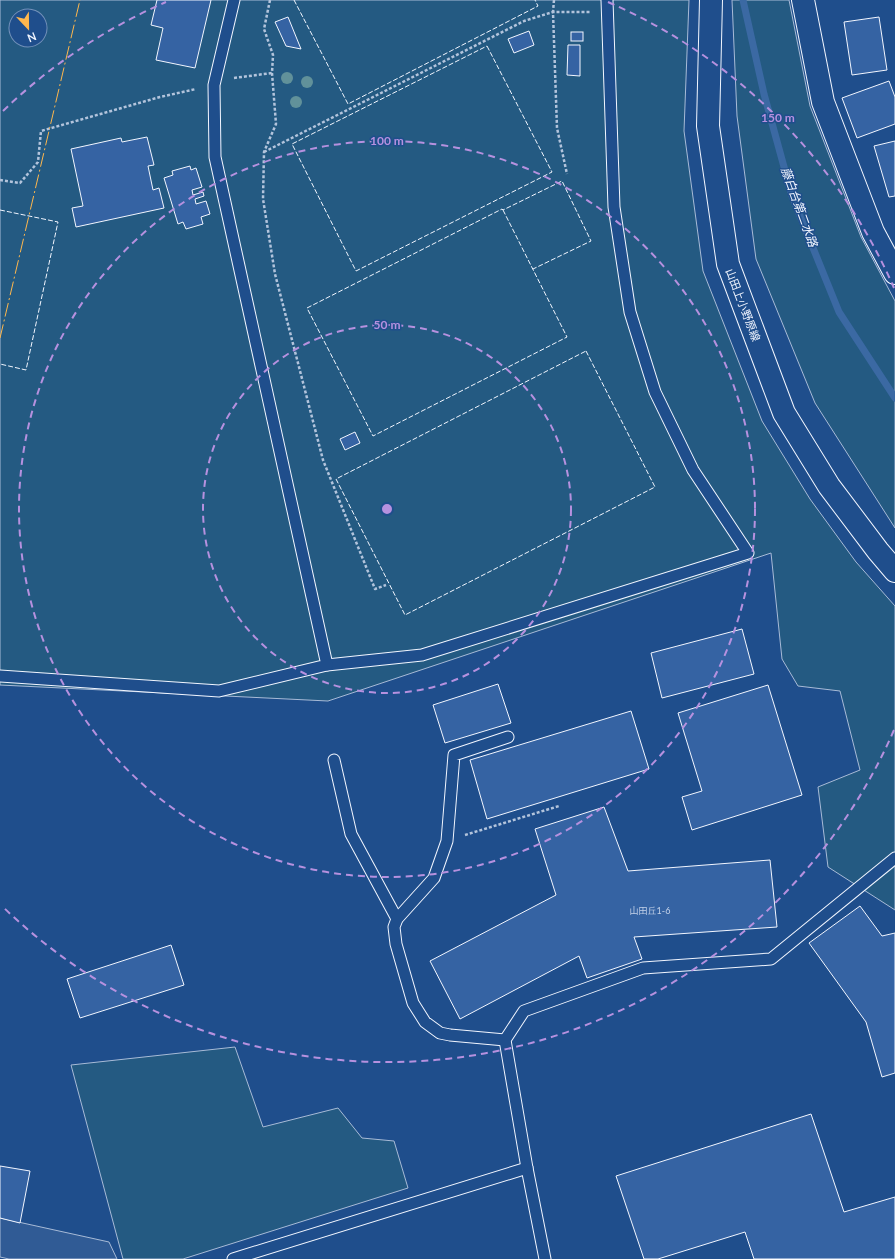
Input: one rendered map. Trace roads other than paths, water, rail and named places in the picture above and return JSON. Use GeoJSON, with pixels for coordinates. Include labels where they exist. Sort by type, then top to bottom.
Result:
{"type":"FeatureCollection","features":[{"type":"Feature","properties":{"kind":"main road","name":"山田上小野原線"},"geometry":{"type":"LineString","coordinates":[[711,0],[708,126],[728,264],[784,413],[829,486],[878,552],[895,571]]}},
{"type":"Feature","properties":{"kind":"main road"},"geometry":{"type":"LineString","coordinates":[[803,0],[823,102],[873,232],[895,272]]}},
{"type":"Feature","properties":{"kind":"lane"},"geometry":{"type":"LineString","coordinates":[[234,0],[214,85],[215,157],[327,665]]}},
{"type":"Feature","properties":{"kind":"lane"},"geometry":{"type":"LineString","coordinates":[[0,676],[219,691],[327,665],[422,655],[748,553],[693,470],[655,392],[630,312],[614,207],[607,0]]}},
{"type":"Feature","properties":{"kind":"lane"},"geometry":{"type":"LineString","coordinates":[[505,1040],[450,1036],[440,1033],[425,1022],[413,1003],[396,944],[394,927],[397,919],[434,878],[447,841],[454,755],[508,737]]}},
{"type":"Feature","properties":{"kind":"lane"},"geometry":{"type":"LineString","coordinates":[[334,760],[351,834],[397,919]]}},
{"type":"Feature","properties":{"kind":"lane"},"geometry":{"type":"LineString","coordinates":[[545,1259],[527,1168],[505,1040],[524,1010],[643,968],[772,958],[895,858]]}},
{"type":"Feature","properties":{"kind":"lane"},"geometry":{"type":"LineString","coordinates":[[234,1259],[527,1168]]}},
{"type":"Feature","properties":{"kind":"waterway","name":"藤白台第二水路"},"geometry":{"type":"LineString","coordinates":[[743,0],[764,94],[792,196],[839,312],[895,398]]}}]}
